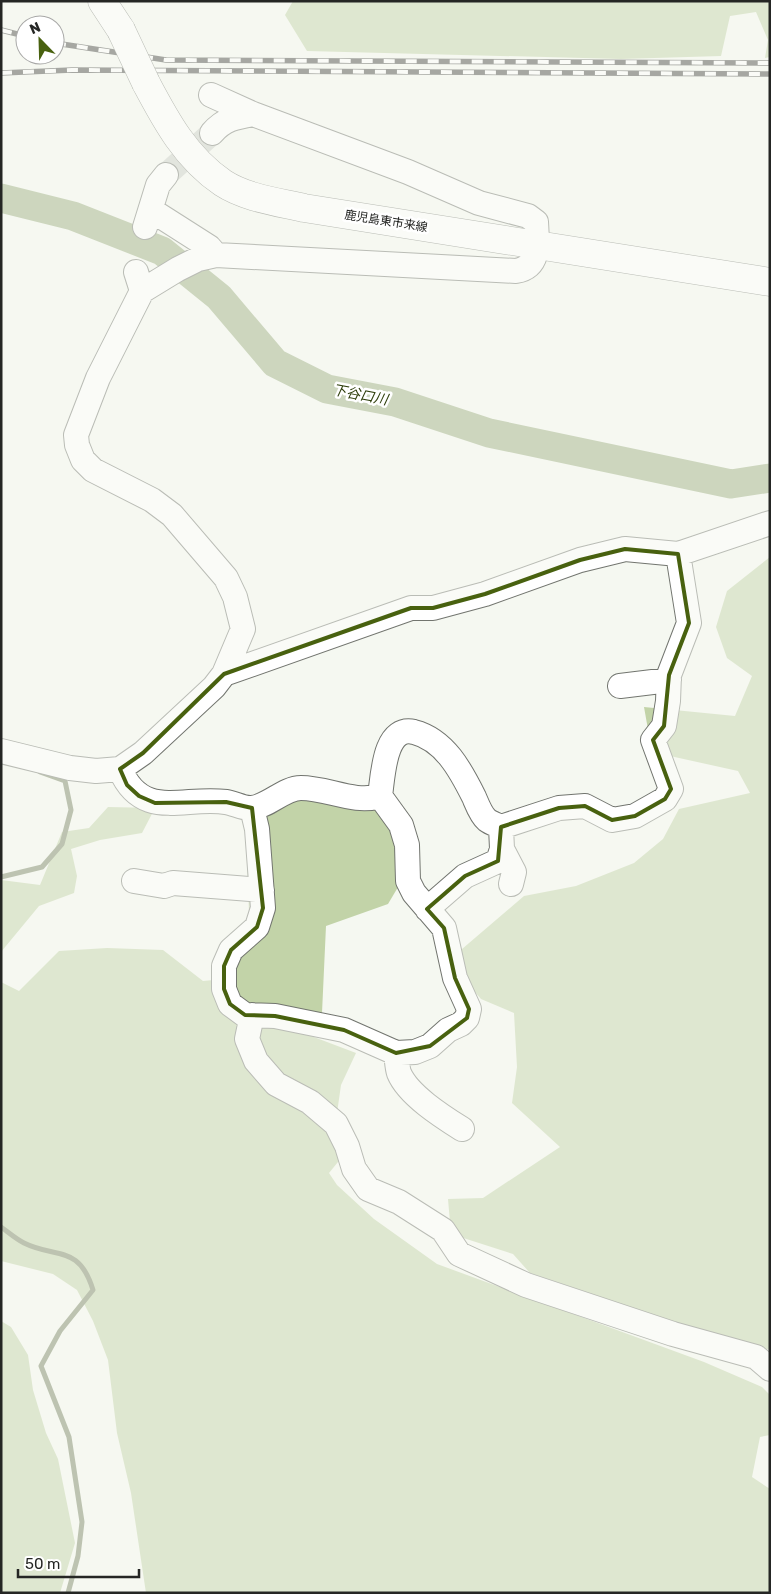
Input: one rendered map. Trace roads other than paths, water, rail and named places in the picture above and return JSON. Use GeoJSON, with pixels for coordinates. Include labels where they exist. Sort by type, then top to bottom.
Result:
{"type":"FeatureCollection","features":[{"type":"Feature","properties":{"kind":"main road","name":"鹿児島東市来線"},"geometry":{"type":"LineString","coordinates":[[102,1],[121,30],[166,121],[184,148],[224,184],[250,195],[304,208],[770,282]]}},
{"type":"Feature","properties":{"kind":"street"},"geometry":{"type":"LineString","coordinates":[[1,751],[70,768],[96,771],[120,769],[143,753],[214,688],[224,674],[243,629],[235,597],[226,578],[172,515],[152,500],[93,470],[83,460],[77,445],[76,434],[80,420],[145,281],[207,257],[516,271],[525,270],[531,264],[538,245],[536,222],[528,216],[493,208],[408,172],[210,96]]}},
{"type":"Feature","properties":{"kind":"street"},"geometry":{"type":"LineString","coordinates":[[212,133],[221,122],[234,117],[253,114]]}},
{"type":"Feature","properties":{"kind":"street"},"geometry":{"type":"LineString","coordinates":[[166,175],[158,185],[148,218],[209,247],[207,257]]}},
{"type":"Feature","properties":{"kind":"street"},"geometry":{"type":"LineString","coordinates":[[224,674],[411,608],[433,608],[485,594],[580,560],[625,549],[678,554],[770,523]]}},
{"type":"Feature","properties":{"kind":"street"},"geometry":{"type":"LineString","coordinates":[[502,838],[559,808],[585,806],[612,820],[635,816],[665,799],[671,789],[653,740],[664,726],[669,680],[689,623],[678,554]]}},
{"type":"Feature","properties":{"kind":"street"},"geometry":{"type":"LineString","coordinates":[[620,686],[669,680]]}},
{"type":"Feature","properties":{"kind":"street"},"geometry":{"type":"LineString","coordinates":[[252,808],[257,829],[263,908],[256,926],[231,950],[224,966],[224,988],[230,1004],[245,1015],[276,1016],[344,1030],[396,1053],[415,1052],[430,1046],[448,1030],[461,1024],[467,1018],[469,1008],[455,978],[444,928],[414,893],[408,881],[407,845],[401,825],[380,796],[385,762],[393,738],[398,732],[406,730],[420,734],[443,748],[460,769],[487,820],[502,838],[514,872],[510,884]]}},
{"type":"Feature","properties":{"kind":"street"},"geometry":{"type":"LineString","coordinates":[[120,769],[127,785],[139,796],[155,803],[226,802],[252,808],[299,788],[326,790],[366,800],[380,796]]}},
{"type":"Feature","properties":{"kind":"street"},"geometry":{"type":"LineString","coordinates":[[427,909],[465,876],[498,861],[502,838]]}},
{"type":"Feature","properties":{"kind":"street"},"geometry":{"type":"LineString","coordinates":[[134,881],[164,886],[173,883],[262,890]]}},
{"type":"Feature","properties":{"kind":"street"},"geometry":{"type":"LineString","coordinates":[[252,1015],[247,1039],[256,1061],[276,1084],[310,1102],[336,1124],[347,1146],[354,1169],[368,1189],[399,1202],[443,1230],[459,1254],[526,1285],[673,1334],[756,1357],[770,1369]]}},
{"type":"Feature","properties":{"kind":"street"},"geometry":{"type":"LineString","coordinates":[[396,1053],[399,1073],[411,1090],[462,1129]]}},
{"type":"Feature","properties":{"kind":"waterway","name":"下谷口川"},"geometry":{"type":"LineString","coordinates":[[1,198],[73,216],[162,251],[219,297],[275,363],[327,389],[395,402],[489,433],[731,484],[770,478]]}},
{"type":"Feature","properties":{"kind":"waterway"},"geometry":{"type":"LineString","coordinates":[[1,877],[42,867],[62,844],[71,810],[65,781],[40,772]]}},
{"type":"Feature","properties":{"kind":"waterway"},"geometry":{"type":"LineString","coordinates":[[1,1227],[24,1243],[73,1259],[87,1275],[93,1290],[60,1331],[41,1366],[69,1437],[82,1522],[78,1556],[68,1593]]}},
{"type":"Feature","properties":{"kind":"tunnel"},"geometry":{"type":"LineString","coordinates":[[166,175],[212,133]]}},
{"type":"Feature","properties":{"kind":"railway"},"geometry":{"type":"LineString","coordinates":[[1,30],[15,34]]}},
{"type":"Feature","properties":{"kind":"railway"},"geometry":{"type":"LineString","coordinates":[[65,45],[166,60],[770,63]]}},
{"type":"Feature","properties":{"kind":"railway"},"geometry":{"type":"LineString","coordinates":[[1,73],[72,70],[770,74]]}}]}
